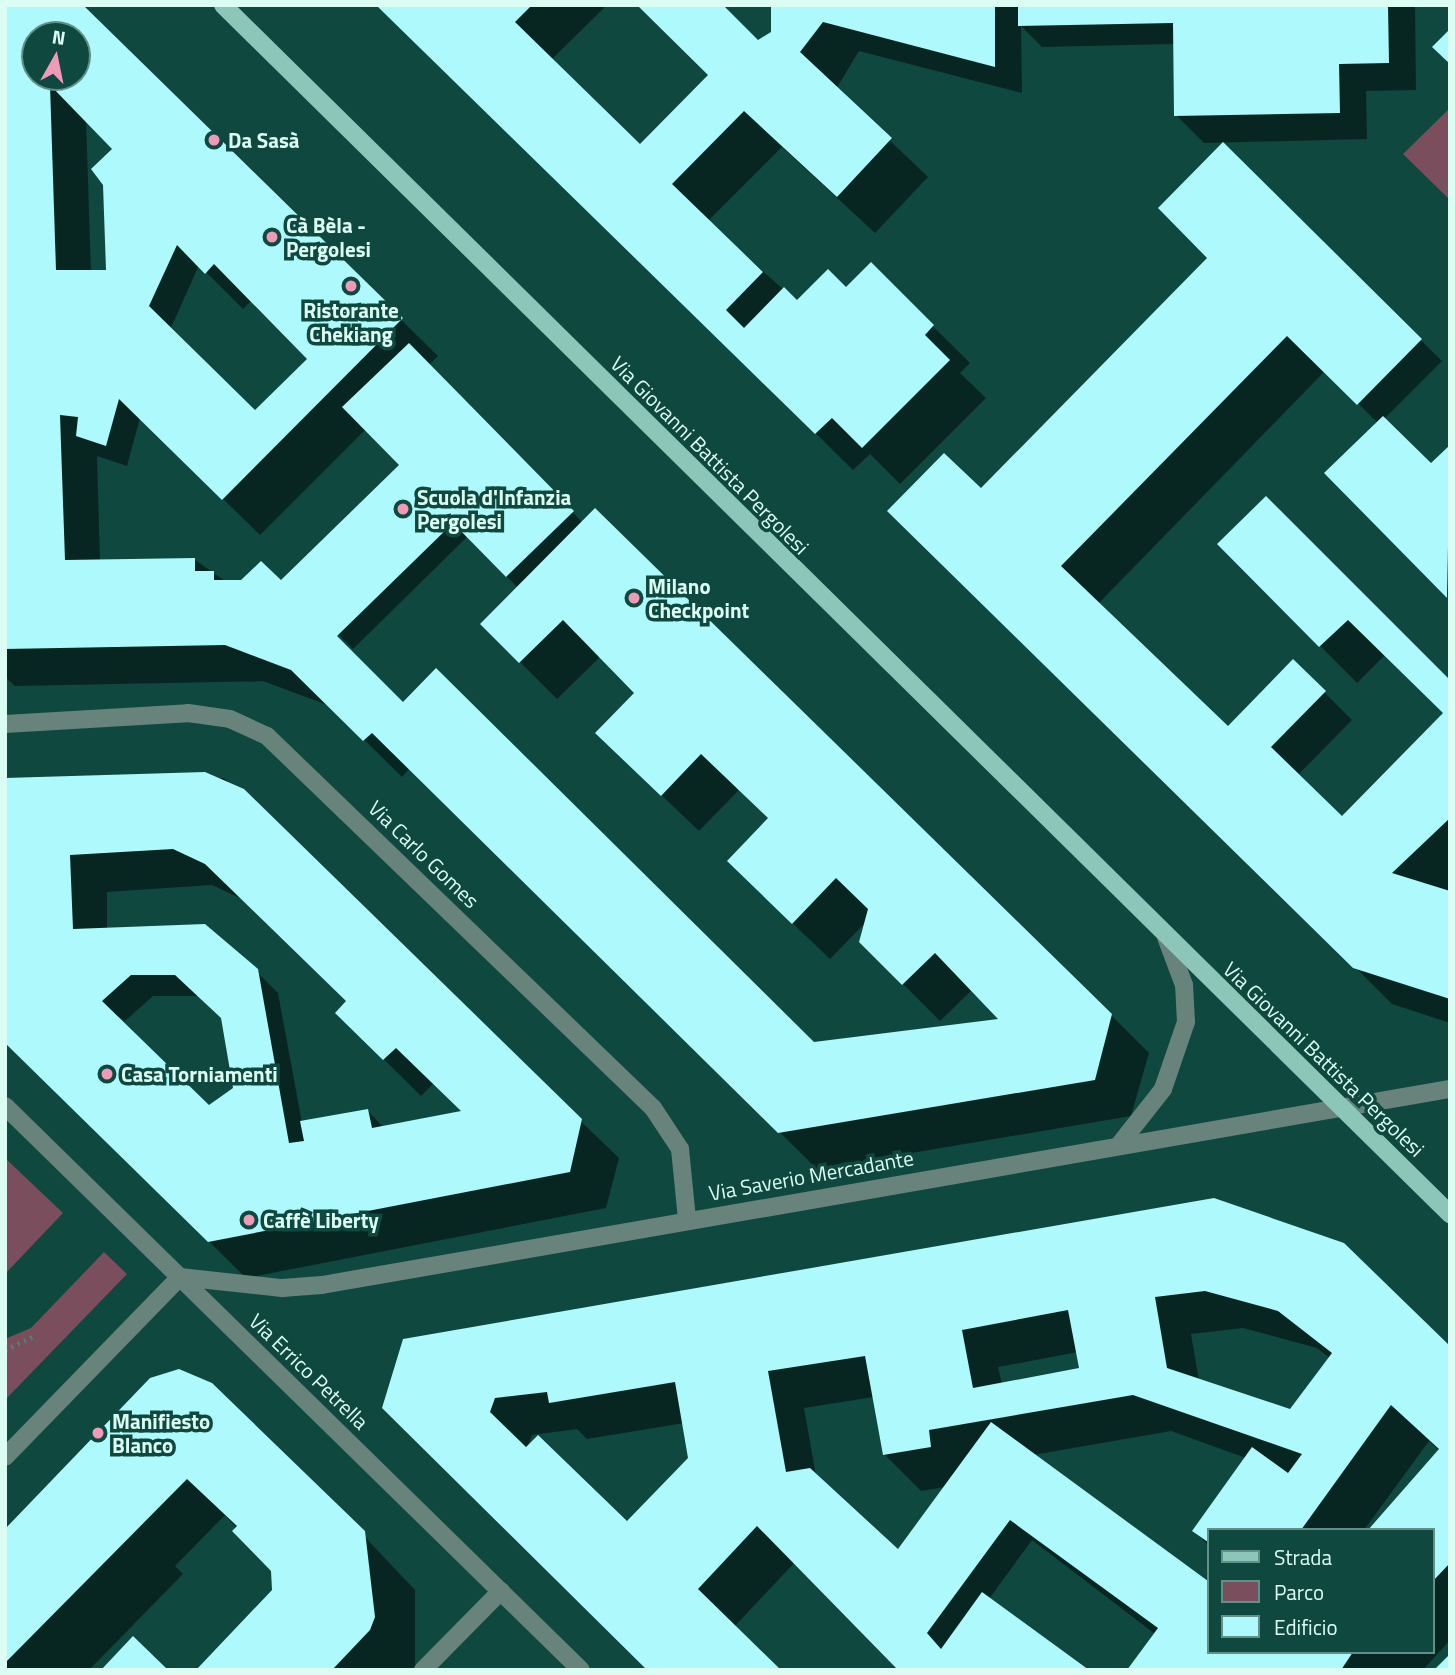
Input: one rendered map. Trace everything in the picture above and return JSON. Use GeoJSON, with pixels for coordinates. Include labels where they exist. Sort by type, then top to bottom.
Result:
{"type":"FeatureCollection","features":[{"type":"Feature","properties":{"kind":"main road","name":"Via Giovanni Battista Pergolesi"},"geometry":{"type":"LineString","coordinates":[[223,5],[1450,1214]]}},
{"type":"Feature","properties":{"kind":"street","name":"Via Carlo Gomes"},"geometry":{"type":"LineString","coordinates":[[5,724],[188,713],[230,719],[267,736],[653,1108],[681,1149],[687,1219]]}},
{"type":"Feature","properties":{"kind":"street","name":"Via Giovanni Battista Pergolesi"},"geometry":{"type":"LineString","coordinates":[[1119,1145],[1163,1089],[1186,1022],[1184,985],[1166,937]]}},
{"type":"Feature","properties":{"kind":"street","name":"Via Saverio Mercadante"},"geometry":{"type":"LineString","coordinates":[[180,1277],[258,1287],[322,1285],[1119,1145],[1343,1111],[1450,1089]]}},
{"type":"Feature","properties":{"kind":"street","name":"Via Errico Petrella"},"geometry":{"type":"LineString","coordinates":[[5,1106],[582,1670]]}},
{"type":"Feature","properties":{"kind":"street"},"geometry":{"type":"LineString","coordinates":[[5,1457],[180,1277]]}},
{"type":"Feature","properties":{"kind":"street"},"geometry":{"type":"LineString","coordinates":[[423,1670],[501,1591]]}},
{"type":"Feature","properties":{"kind":"path"},"geometry":{"type":"LineString","coordinates":[[5,1350],[34,1336]]}},
{"type":"Feature","properties":{"kind":"green space"},"geometry":{"type":"Polygon","coordinates":[[[1450,108],[1450,200],[1403,154],[1450,108]]]}},
{"type":"Feature","properties":{"kind":"green space"},"geometry":{"type":"Polygon","coordinates":[[[5,1158],[63,1213],[5,1274],[5,1158]]]}},
{"type":"Feature","properties":{"kind":"green space"},"geometry":{"type":"Polygon","coordinates":[[[104,1252],[127,1274],[5,1400],[5,1339],[31,1328],[104,1252]]]}},
{"type":"Feature","properties":{"kind":"building"},"geometry":{"type":"Polygon","coordinates":[[[5,5],[83,5],[403,318],[222,500],[119,399],[106,446],[76,436],[78,417],[60,415],[65,560],[195,558],[195,571],[214,571],[214,580],[241,580],[261,561],[281,580],[399,465],[342,407],[409,343],[574,511],[506,577],[453,523],[337,636],[403,702],[436,668],[814,1042],[998,1019],[935,953],[902,985],[859,942],[868,909],[836,878],[792,924],[727,861],[768,818],[701,754],[661,796],[595,733],[634,693],[563,620],[519,663],[480,624],[595,508],[1112,1014],[1095,1080],[778,1133],[372,733],[363,741],[291,670],[225,645],[5,649],[5,5]],[[21,21],[21,91],[50,91],[56,270],[106,270],[103,185],[91,169],[112,149],[56,91],[91,91],[91,21],[21,21]],[[177,245],[149,306],[255,410],[307,359],[214,264],[205,274],[177,245]]]}},
{"type":"Feature","properties":{"kind":"building"},"geometry":{"type":"Polygon","coordinates":[[[376,5],[532,5],[515,22],[640,144],[708,75],[637,5],[723,5],[758,40],[771,32],[771,5],[995,5],[995,67],[823,22],[800,52],[892,138],[837,197],[744,111],[672,184],[763,272],[726,310],[744,328],[784,287],[797,300],[828,269],[846,287],[871,262],[934,325],[925,335],[950,360],[862,448],[832,418],[815,434],[376,5]]]}},
{"type":"Feature","properties":{"kind":"building"},"geometry":{"type":"Polygon","coordinates":[[[1018,5],[1388,5],[1389,63],[1339,64],[1340,113],[1174,116],[1173,23],[1018,26],[1018,5]]]}},
{"type":"Feature","properties":{"kind":"building"},"geometry":{"type":"Polygon","coordinates":[[[1450,29],[1450,64],[1432,47],[1450,29]]]}},
{"type":"Feature","properties":{"kind":"building"},"geometry":{"type":"Polygon","coordinates":[[[1223,142],[1422,339],[1357,405],[1287,336],[1061,566],[1228,726],[1293,659],[1326,691],[1271,747],[1342,816],[1443,713],[1348,620],[1319,647],[1217,544],[1266,496],[1450,680],[1450,818],[1392,873],[1450,891],[1450,999],[1353,968],[887,511],[944,453],[981,488],[1207,258],[1158,208],[1223,142]]]}},
{"type":"Feature","properties":{"kind":"building"},"geometry":{"type":"Polygon","coordinates":[[[1383,416],[1431,463],[1450,445],[1447,598],[1324,473],[1383,416]]]}},
{"type":"Feature","properties":{"kind":"building"},"geometry":{"type":"Polygon","coordinates":[[[205,772],[244,789],[582,1119],[570,1172],[208,1242],[5,1043],[5,778],[205,772]],[[173,849],[70,855],[73,929],[205,924],[258,969],[289,1143],[304,1141],[300,1121],[368,1109],[372,1128],[461,1111],[396,1048],[383,1060],[335,1013],[346,1001],[205,864],[173,849]],[[131,975],[102,1001],[209,1105],[233,1088],[221,1018],[175,975],[131,975]]]}},
{"type":"Feature","properties":{"kind":"building"},"geometry":{"type":"Polygon","coordinates":[[[1214,1198],[1344,1243],[1450,1346],[1450,1563],[1434,1580],[1434,1528],[1370,1528],[1439,1449],[1391,1405],[1302,1528],[1206,1528],[1206,1541],[1192,1531],[1252,1447],[1288,1473],[1302,1454],[1133,1395],[929,1430],[931,1447],[883,1455],[865,1356],[768,1371],[786,1472],[810,1468],[898,1549],[991,1422],[1206,1580],[1206,1654],[1352,1654],[1341,1670],[1127,1670],[1158,1628],[1010,1520],[927,1633],[941,1649],[982,1592],[1089,1670],[898,1670],[757,1526],[698,1589],[781,1670],[647,1670],[382,1408],[403,1339],[1214,1198]],[[1205,1291],[1155,1297],[1167,1368],[1290,1409],[1332,1353],[1278,1311],[1205,1291]],[[1068,1310],[962,1330],[973,1388],[1079,1368],[1068,1310]],[[675,1382],[549,1403],[547,1392],[495,1398],[490,1412],[526,1447],[538,1435],[627,1521],[688,1458],[675,1382]]]}},
{"type":"Feature","properties":{"kind":"building"},"geometry":{"type":"Polygon","coordinates":[[[179,1369],[212,1383],[365,1531],[375,1617],[370,1630],[332,1670],[196,1670],[272,1590],[271,1571],[232,1531],[237,1526],[187,1479],[5,1663],[5,1529],[150,1378],[179,1369]]]}},
{"type":"Feature","properties":{"kind":"building"},"geometry":{"type":"Polygon","coordinates":[[[133,1636],[168,1670],[101,1670],[133,1636]]]}},
{"type":"Feature","properties":{"kind":"building"},"geometry":{"type":"Polygon","coordinates":[[[1450,1654],[1450,1670],[1434,1670],[1450,1654]]]}},
{"type":"Feature","properties":{"kind":"place","name":"Da Sasà"},"geometry":{"type":"Point","coordinates":[214,140]}},
{"type":"Feature","properties":{"kind":"place","name":"Cà Bèla - Pergolesi"},"geometry":{"type":"Point","coordinates":[272,237]}},
{"type":"Feature","properties":{"kind":"place","name":"Ristorante Chekiang"},"geometry":{"type":"Point","coordinates":[351,286]}},
{"type":"Feature","properties":{"kind":"place","name":"Scuola d'Infanzia Pergolesi"},"geometry":{"type":"Point","coordinates":[403,509]}},
{"type":"Feature","properties":{"kind":"place","name":"Milano Checkpoint"},"geometry":{"type":"Point","coordinates":[634,598]}},
{"type":"Feature","properties":{"kind":"place","name":"Casa Torniamenti"},"geometry":{"type":"Point","coordinates":[107,1074]}},
{"type":"Feature","properties":{"kind":"place","name":"Caffè Liberty"},"geometry":{"type":"Point","coordinates":[249,1220]}},
{"type":"Feature","properties":{"kind":"place","name":"Manifiesto Blanco"},"geometry":{"type":"Point","coordinates":[98,1433]}}]}
